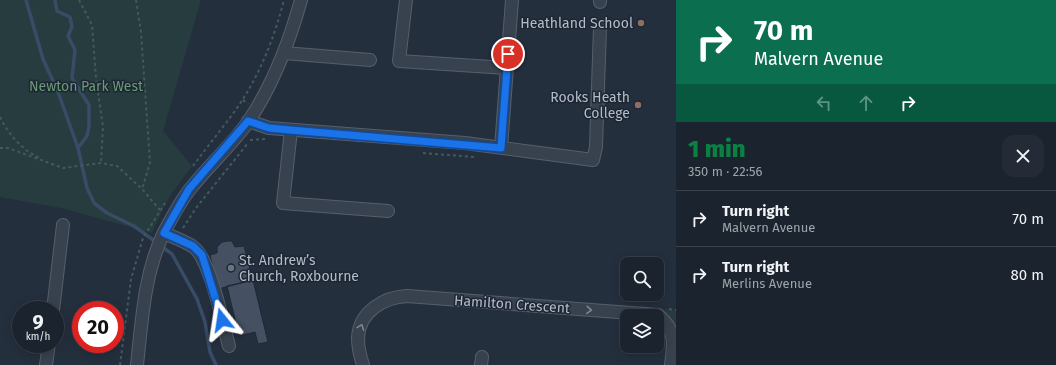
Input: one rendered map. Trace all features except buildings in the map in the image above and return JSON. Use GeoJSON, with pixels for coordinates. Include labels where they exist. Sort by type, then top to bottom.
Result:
{"type":"FeatureCollection","features":[{"type":"Feature","properties":{"kind":"street"},"geometry":{"type":"LineString","coordinates":[[137,365],[144,295],[164,233],[189,189],[248,121],[278,68],[292,34],[300,0]]}},
{"type":"Feature","properties":{"kind":"street"},"geometry":{"type":"LineString","coordinates":[[406,0],[399,62],[507,68]]}},
{"type":"Feature","properties":{"kind":"street"},"geometry":{"type":"LineString","coordinates":[[501,148],[512,0]]}},
{"type":"Feature","properties":{"kind":"street"},"geometry":{"type":"LineString","coordinates":[[248,121],[265,127],[290,130],[501,148],[593,160],[596,147],[600,27]]}},
{"type":"Feature","properties":{"kind":"street"},"geometry":{"type":"LineString","coordinates":[[284,53],[370,60]]}},
{"type":"Feature","properties":{"kind":"street"},"geometry":{"type":"LineString","coordinates":[[290,130],[283,203],[388,210]]}},
{"type":"Feature","properties":{"kind":"street"},"geometry":{"type":"LineString","coordinates":[[54,301],[62,225]]}},
{"type":"Feature","properties":{"kind":"street"},"geometry":{"type":"LineString","coordinates":[[164,233],[193,246],[202,255],[208,269],[229,346]]}},
{"type":"Feature","properties":{"kind":"street","name":"Hamilton Crescent"},"geometry":{"type":"LineString","coordinates":[[362,365],[358,336],[365,318],[379,303],[394,297],[408,296],[658,315],[666,320],[672,329],[674,338],[672,365]]}},
{"type":"Feature","properties":{"kind":"street"},"geometry":{"type":"LineString","coordinates":[[46,365],[48,353]]}},
{"type":"Feature","properties":{"kind":"path"},"geometry":{"type":"LineString","coordinates":[[79,0],[92,25],[96,78],[103,127],[101,163]]}},
{"type":"Feature","properties":{"kind":"path"},"geometry":{"type":"LineString","coordinates":[[136,0],[141,32],[150,164],[142,188]]}},
{"type":"Feature","properties":{"kind":"path"},"geometry":{"type":"LineString","coordinates":[[189,172],[246,93],[262,65],[278,26],[284,0]]}},
{"type":"Feature","properties":{"kind":"path"},"geometry":{"type":"LineString","coordinates":[[0,117],[7,130],[31,154],[63,168]]}},
{"type":"Feature","properties":{"kind":"path"},"geometry":{"type":"LineString","coordinates":[[0,148],[8,148],[63,168],[101,163],[117,166],[142,188],[160,210],[172,218]]}},
{"type":"Feature","properties":{"kind":"path"},"geometry":{"type":"LineString","coordinates":[[120,365],[131,279],[142,238],[172,194]]}},
{"type":"Feature","properties":{"kind":"green space","name":"Newton Park West"},"geometry":{"type":"Polygon","coordinates":[[[0,0],[201,0],[163,131],[192,166],[167,200],[152,233],[61,208],[0,197],[0,0]]]}},
{"type":"Feature","properties":{"kind":"green space"},"geometry":{"type":"Polygon","coordinates":[[[665,309],[676,310],[676,332],[665,317],[665,309]]]}},
{"type":"Feature","properties":{"kind":"waterway"},"geometry":{"type":"LineString","coordinates":[[26,0],[43,59],[58,92],[78,148],[87,188],[94,203],[107,213],[134,226],[156,242]]}},
{"type":"Feature","properties":{"kind":"waterway"},"geometry":{"type":"LineString","coordinates":[[55,0],[57,11],[70,17],[72,27],[68,36],[75,50],[72,78],[89,105],[89,126],[87,136],[78,148]]}},
{"type":"Feature","properties":{"kind":"waterway"},"geometry":{"type":"LineString","coordinates":[[161,246],[172,254],[197,299],[205,322],[210,352],[216,365]]}},
{"type":"Feature","properties":{"kind":"place","name":"Heathland School"},"geometry":{"type":"Point","coordinates":[641,23]}},
{"type":"Feature","properties":{"kind":"place","name":"Rooks Heath College"},"geometry":{"type":"Point","coordinates":[638,105]}},
{"type":"Feature","properties":{"kind":"place","name":"St. Andrew’s Church, Roxbourne"},"geometry":{"type":"Point","coordinates":[231,268]}},
{"type":"Feature","properties":{"kind":"route"},"geometry":{"type":"LineString","coordinates":[[222,320],[208,269],[202,255],[193,246],[164,233],[189,189],[233,141],[248,121],[269,128],[466,143],[501,148],[508,54]]}}]}
